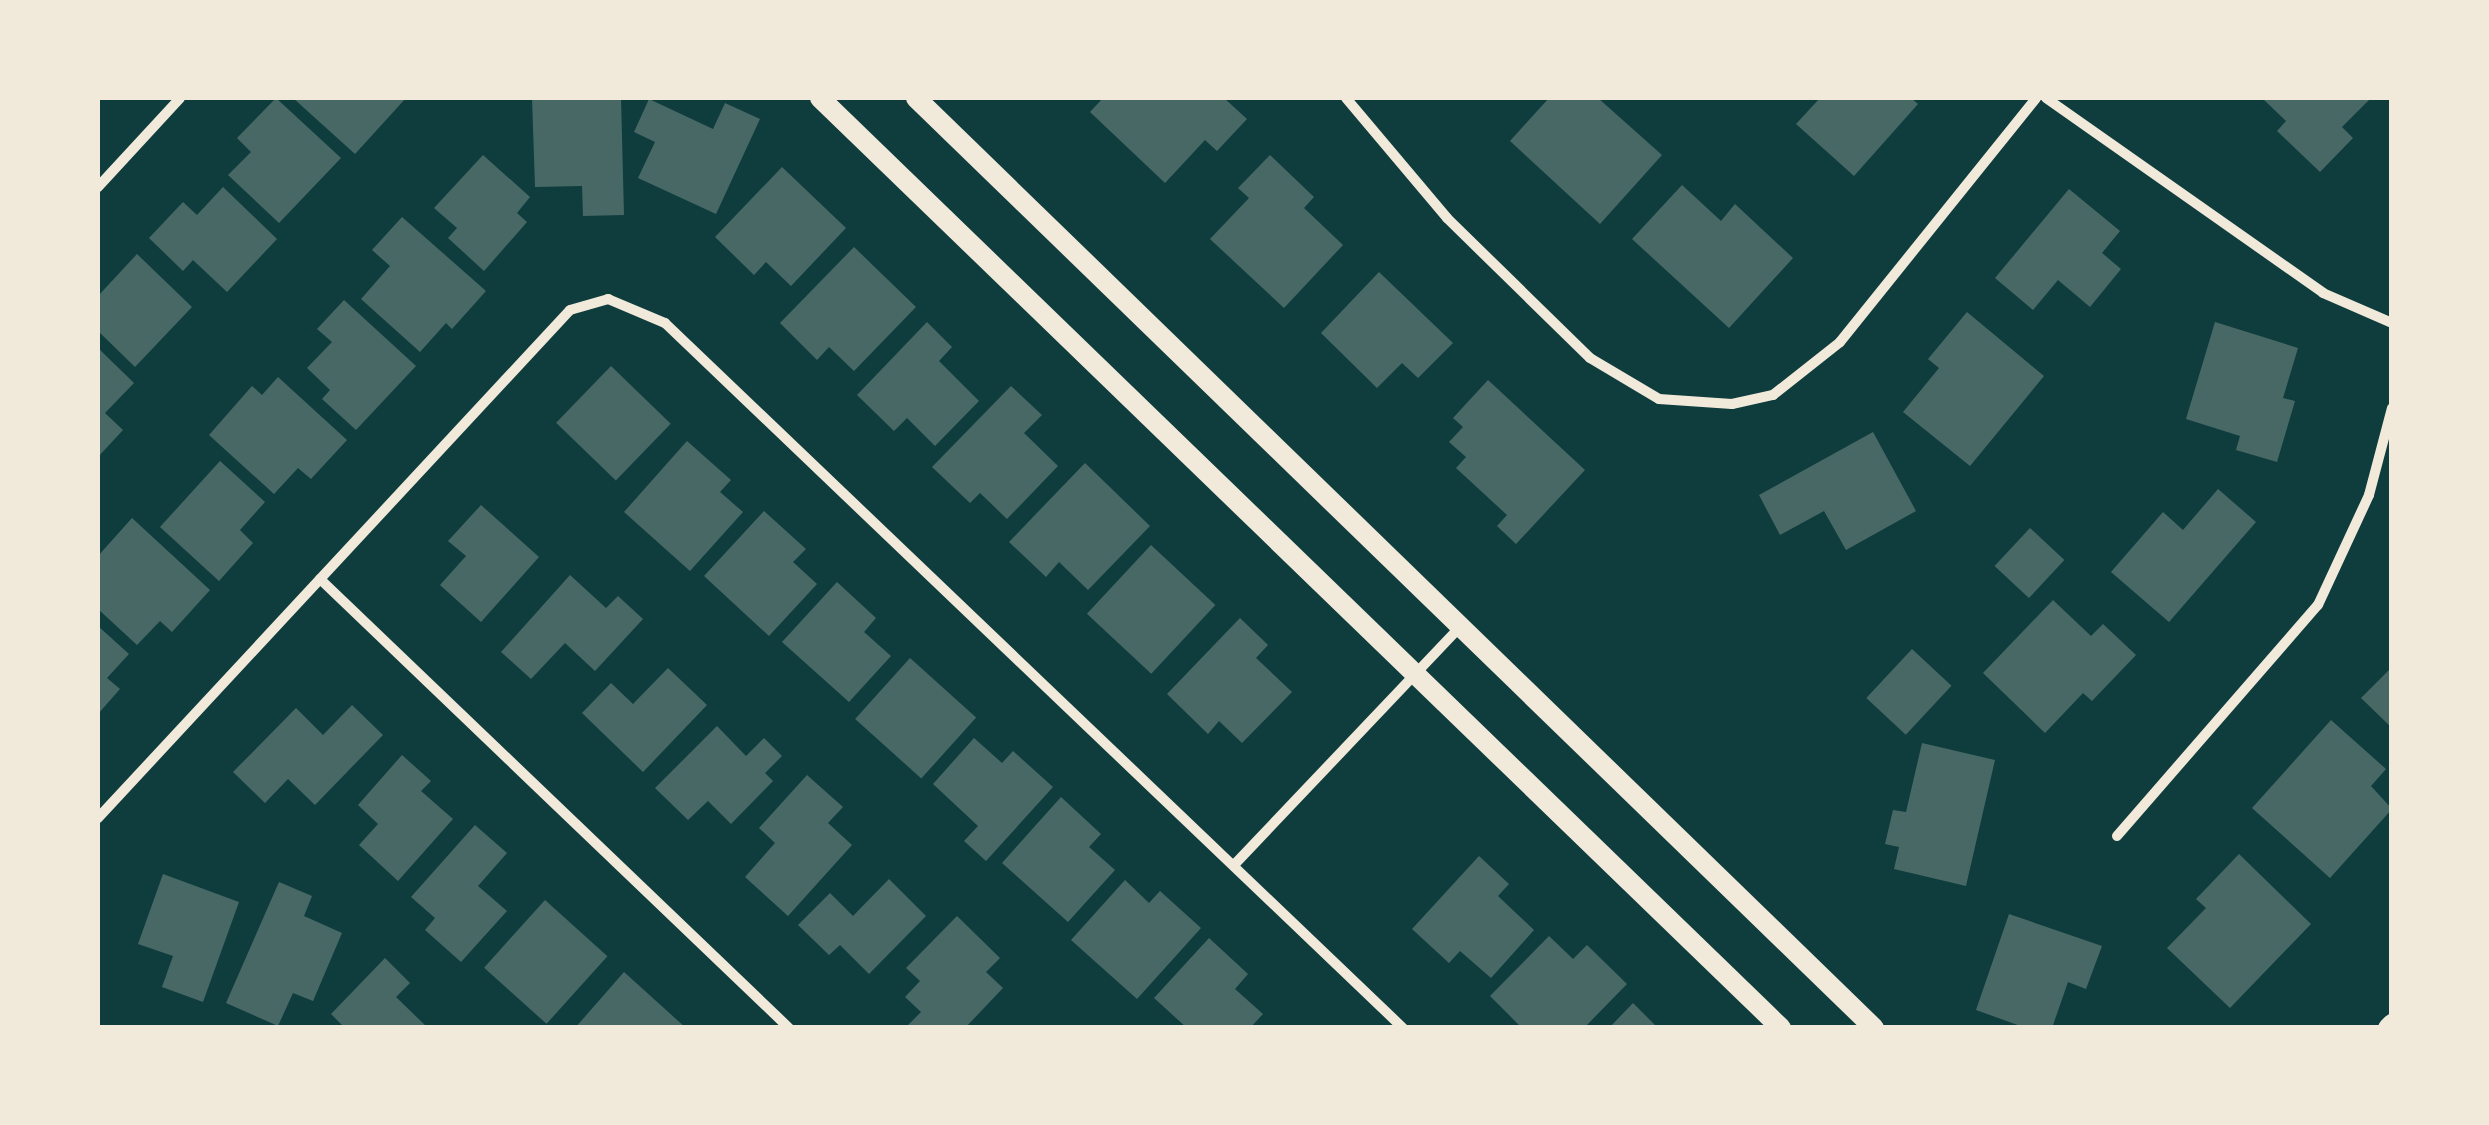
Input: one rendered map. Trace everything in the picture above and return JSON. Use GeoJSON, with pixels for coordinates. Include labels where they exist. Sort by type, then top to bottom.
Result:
{"type":"FeatureCollection","features":[{"type":"Feature","properties":{"kind":"main road"},"geometry":{"type":"LineString","coordinates":[[820,98],[1781,1028]]}},
{"type":"Feature","properties":{"kind":"main road"},"geometry":{"type":"LineString","coordinates":[[916,98],[1874,1028]]}},
{"type":"Feature","properties":{"kind":"street"},"geometry":{"type":"LineString","coordinates":[[98,187],[180,98]]}},
{"type":"Feature","properties":{"kind":"street"},"geometry":{"type":"LineString","coordinates":[[1346,98],[1446,218],[1590,358],[1660,399],[1732,404],[1773,395],[1840,342],[2036,98]]}},
{"type":"Feature","properties":{"kind":"street"},"geometry":{"type":"LineString","coordinates":[[2046,98],[2323,293],[2392,323]]}},
{"type":"Feature","properties":{"kind":"street"},"geometry":{"type":"LineString","coordinates":[[98,818],[570,310],[608,300],[664,323],[1403,1028]]}},
{"type":"Feature","properties":{"kind":"street"},"geometry":{"type":"LineString","coordinates":[[2117,836],[2318,605],[2369,494],[2392,408]]}},
{"type":"Feature","properties":{"kind":"street"},"geometry":{"type":"LineString","coordinates":[[320,579],[789,1028]]}},
{"type":"Feature","properties":{"kind":"street"},"geometry":{"type":"LineString","coordinates":[[1234,865],[1460,626]]}},
{"type":"Feature","properties":{"kind":"building"},"geometry":{"type":"Polygon","coordinates":[[[276,98],[341,158],[279,223],[228,175],[251,152],[237,138],[276,98]]]}},
{"type":"Feature","properties":{"kind":"building"},"geometry":{"type":"Polygon","coordinates":[[[293,98],[406,98],[355,154],[293,98]]]}},
{"type":"Feature","properties":{"kind":"building"},"geometry":{"type":"Polygon","coordinates":[[[532,98],[621,98],[624,215],[583,216],[582,186],[535,187],[532,98]]]}},
{"type":"Feature","properties":{"kind":"building"},"geometry":{"type":"Polygon","coordinates":[[[1103,98],[1224,98],[1247,119],[1217,151],[1205,140],[1165,183],[1090,112],[1103,98]]]}},
{"type":"Feature","properties":{"kind":"building"},"geometry":{"type":"Polygon","coordinates":[[[1549,98],[1598,98],[1662,155],[1600,224],[1510,141],[1549,98]]]}},
{"type":"Feature","properties":{"kind":"building"},"geometry":{"type":"Polygon","coordinates":[[[1820,98],[1911,98],[1918,104],[1854,176],[1796,124],[1820,98]]]}},
{"type":"Feature","properties":{"kind":"building"},"geometry":{"type":"Polygon","coordinates":[[[2262,98],[2371,98],[2342,127],[2353,138],[2320,172],[2277,131],[2286,121],[2262,98]]]}},
{"type":"Feature","properties":{"kind":"building"},"geometry":{"type":"Polygon","coordinates":[[[649,99],[713,129],[725,103],[760,119],[716,214],[638,178],[655,142],[634,132],[649,99]]]}},
{"type":"Feature","properties":{"kind":"building"},"geometry":{"type":"Polygon","coordinates":[[[483,155],[530,197],[517,213],[527,222],[484,271],[448,238],[457,228],[434,208],[483,155]]]}},
{"type":"Feature","properties":{"kind":"building"},"geometry":{"type":"Polygon","coordinates":[[[1270,155],[1314,197],[1304,208],[1343,245],[1284,308],[1210,239],[1249,198],[1238,188],[1270,155]]]}},
{"type":"Feature","properties":{"kind":"building"},"geometry":{"type":"Polygon","coordinates":[[[782,167],[846,228],[791,286],[766,262],[754,275],[715,237],[782,167]]]}},
{"type":"Feature","properties":{"kind":"building"},"geometry":{"type":"Polygon","coordinates":[[[1682,185],[1721,221],[1735,204],[1793,258],[1729,328],[1632,239],[1682,185]]]}},
{"type":"Feature","properties":{"kind":"building"},"geometry":{"type":"Polygon","coordinates":[[[223,187],[277,239],[227,292],[193,260],[183,271],[149,238],[183,202],[197,215],[223,187]]]}},
{"type":"Feature","properties":{"kind":"building"},"geometry":{"type":"Polygon","coordinates":[[[2069,189],[2120,231],[2102,253],[2121,269],[2090,307],[2058,280],[2033,310],[1995,278],[2069,189]]]}},
{"type":"Feature","properties":{"kind":"building"},"geometry":{"type":"Polygon","coordinates":[[[402,217],[486,291],[452,329],[446,323],[420,352],[361,299],[390,266],[372,250],[402,217]]]}},
{"type":"Feature","properties":{"kind":"building"},"geometry":{"type":"Polygon","coordinates":[[[854,247],[916,307],[854,371],[829,347],[817,360],[780,323],[854,247]]]}},
{"type":"Feature","properties":{"kind":"building"},"geometry":{"type":"Polygon","coordinates":[[[137,254],[192,307],[135,367],[98,331],[98,296],[137,254]]]}},
{"type":"Feature","properties":{"kind":"building"},"geometry":{"type":"Polygon","coordinates":[[[1379,272],[1453,343],[1418,378],[1402,363],[1377,388],[1321,333],[1379,272]]]}},
{"type":"Feature","properties":{"kind":"building"},"geometry":{"type":"Polygon","coordinates":[[[344,300],[416,366],[356,430],[322,399],[330,390],[307,368],[332,342],[317,329],[344,300]]]}},
{"type":"Feature","properties":{"kind":"building"},"geometry":{"type":"Polygon","coordinates":[[[1967,312],[2044,376],[1970,466],[1903,412],[1939,368],[1928,359],[1967,312]]]}},
{"type":"Feature","properties":{"kind":"building"},"geometry":{"type":"Polygon","coordinates":[[[927,322],[952,347],[939,361],[979,401],[935,446],[907,418],[894,431],[857,395],[927,322]]]}},
{"type":"Feature","properties":{"kind":"building"},"geometry":{"type":"Polygon","coordinates":[[[2215,322],[2298,348],[2283,398],[2295,401],[2277,462],[2236,450],[2240,436],[2186,419],[2215,322]]]}},
{"type":"Feature","properties":{"kind":"building"},"geometry":{"type":"Polygon","coordinates":[[[98,348],[134,383],[105,413],[123,430],[98,457],[98,348]]]}},
{"type":"Feature","properties":{"kind":"building"},"geometry":{"type":"Polygon","coordinates":[[[611,366],[671,424],[616,480],[556,423],[611,366]]]}},
{"type":"Feature","properties":{"kind":"building"},"geometry":{"type":"Polygon","coordinates":[[[278,377],[347,440],[311,479],[298,468],[274,494],[209,435],[252,386],[262,395],[278,377]]]}},
{"type":"Feature","properties":{"kind":"building"},"geometry":{"type":"Polygon","coordinates":[[[1488,380],[1585,470],[1516,544],[1497,526],[1507,515],[1456,468],[1466,457],[1449,442],[1463,427],[1453,418],[1488,380]]]}},
{"type":"Feature","properties":{"kind":"building"},"geometry":{"type":"Polygon","coordinates":[[[1011,386],[1042,415],[1024,433],[1058,466],[1007,519],[980,493],[970,503],[932,467],[1011,386]]]}},
{"type":"Feature","properties":{"kind":"building"},"geometry":{"type":"Polygon","coordinates":[[[1873,432],[1916,511],[1846,550],[1824,511],[1780,535],[1759,495],[1873,432]]]}},
{"type":"Feature","properties":{"kind":"building"},"geometry":{"type":"Polygon","coordinates":[[[687,441],[731,480],[720,492],[743,512],[690,571],[624,512],[687,441]]]}},
{"type":"Feature","properties":{"kind":"building"},"geometry":{"type":"Polygon","coordinates":[[[220,461],[265,502],[240,530],[253,543],[219,581],[160,527],[220,461]]]}},
{"type":"Feature","properties":{"kind":"building"},"geometry":{"type":"Polygon","coordinates":[[[1085,463],[1150,526],[1088,590],[1059,562],[1046,577],[1009,542],[1085,463]]]}},
{"type":"Feature","properties":{"kind":"building"},"geometry":{"type":"Polygon","coordinates":[[[2218,489],[2256,522],[2169,622],[2111,572],[2163,512],[2183,530],[2218,489]]]}},
{"type":"Feature","properties":{"kind":"building"},"geometry":{"type":"Polygon","coordinates":[[[481,505],[539,557],[481,622],[440,585],[466,556],[448,541],[481,505]]]}},
{"type":"Feature","properties":{"kind":"building"},"geometry":{"type":"Polygon","coordinates":[[[764,511],[806,549],[793,562],[817,584],[769,636],[704,576],[764,511]]]}},
{"type":"Feature","properties":{"kind":"building"},"geometry":{"type":"Polygon","coordinates":[[[132,518],[210,590],[172,632],[160,621],[137,645],[98,609],[98,556],[132,518]]]}},
{"type":"Feature","properties":{"kind":"building"},"geometry":{"type":"Polygon","coordinates":[[[2030,528],[2064,560],[2029,598],[1995,566],[2030,528]]]}},
{"type":"Feature","properties":{"kind":"building"},"geometry":{"type":"Polygon","coordinates":[[[1151,545],[1215,605],[1151,674],[1087,614],[1151,545]]]}},
{"type":"Feature","properties":{"kind":"building"},"geometry":{"type":"Polygon","coordinates":[[[570,575],[606,608],[618,596],[643,619],[595,671],[565,643],[531,679],[501,652],[570,575]]]}},
{"type":"Feature","properties":{"kind":"building"},"geometry":{"type":"Polygon","coordinates":[[[837,582],[876,618],[864,632],[891,656],[849,702],[782,642],[837,582]]]}},
{"type":"Feature","properties":{"kind":"building"},"geometry":{"type":"Polygon","coordinates":[[[2053,600],[2091,636],[2103,624],[2136,655],[2092,701],[2083,693],[2045,733],[1983,673],[2053,600]]]}},
{"type":"Feature","properties":{"kind":"building"},"geometry":{"type":"Polygon","coordinates":[[[1240,618],[1268,645],[1256,658],[1292,692],[1242,743],[1219,721],[1208,734],[1167,694],[1240,618]]]}},
{"type":"Feature","properties":{"kind":"building"},"geometry":{"type":"Polygon","coordinates":[[[98,626],[129,654],[107,678],[120,689],[98,714],[98,626]]]}},
{"type":"Feature","properties":{"kind":"building"},"geometry":{"type":"Polygon","coordinates":[[[1912,649],[1951,686],[1906,735],[1866,698],[1912,649]]]}},
{"type":"Feature","properties":{"kind":"building"},"geometry":{"type":"Polygon","coordinates":[[[910,658],[976,718],[921,778],[855,719],[910,658]]]}},
{"type":"Feature","properties":{"kind":"building"},"geometry":{"type":"Polygon","coordinates":[[[2392,667],[2392,728],[2361,698],[2392,667]]]}},
{"type":"Feature","properties":{"kind":"building"},"geometry":{"type":"Polygon","coordinates":[[[668,668],[707,705],[643,772],[582,713],[611,683],[633,704],[668,668]]]}},
{"type":"Feature","properties":{"kind":"building"},"geometry":{"type":"Polygon","coordinates":[[[352,705],[383,735],[315,805],[288,779],[265,803],[233,772],[296,708],[323,735],[352,705]]]}},
{"type":"Feature","properties":{"kind":"building"},"geometry":{"type":"Polygon","coordinates":[[[2331,720],[2386,769],[2371,786],[2392,809],[2330,878],[2252,808],[2331,720]]]}},
{"type":"Feature","properties":{"kind":"building"},"geometry":{"type":"Polygon","coordinates":[[[717,726],[746,756],[764,738],[782,756],[765,773],[773,781],[731,824],[708,801],[688,820],[655,788],[717,726]]]}},
{"type":"Feature","properties":{"kind":"building"},"geometry":{"type":"Polygon","coordinates":[[[974,738],[1002,763],[1013,751],[1053,787],[986,861],[964,841],[978,826],[933,784],[974,738]]]}},
{"type":"Feature","properties":{"kind":"building"},"geometry":{"type":"Polygon","coordinates":[[[1922,743],[1995,760],[1966,886],[1894,869],[1899,847],[1885,844],[1893,810],[1906,812],[1922,743]]]}},
{"type":"Feature","properties":{"kind":"building"},"geometry":{"type":"Polygon","coordinates":[[[402,755],[431,781],[421,791],[453,819],[398,881],[359,845],[378,824],[358,805],[402,755]]]}},
{"type":"Feature","properties":{"kind":"building"},"geometry":{"type":"Polygon","coordinates":[[[807,775],[843,807],[828,823],[852,845],[788,916],[745,877],[775,843],[759,828],[807,775]]]}},
{"type":"Feature","properties":{"kind":"building"},"geometry":{"type":"Polygon","coordinates":[[[1061,797],[1101,834],[1089,847],[1115,870],[1068,922],[1002,863],[1061,797]]]}},
{"type":"Feature","properties":{"kind":"building"},"geometry":{"type":"Polygon","coordinates":[[[475,825],[507,853],[478,886],[507,911],[461,962],[425,930],[435,918],[411,897],[475,825]]]}},
{"type":"Feature","properties":{"kind":"building"},"geometry":{"type":"Polygon","coordinates":[[[2239,854],[2311,924],[2230,1008],[2167,948],[2206,908],[2196,899],[2239,854]]]}},
{"type":"Feature","properties":{"kind":"building"},"geometry":{"type":"Polygon","coordinates":[[[1479,856],[1509,884],[1498,896],[1534,930],[1491,978],[1460,951],[1449,963],[1412,929],[1479,856]]]}},
{"type":"Feature","properties":{"kind":"building"},"geometry":{"type":"Polygon","coordinates":[[[163,874],[239,902],[203,1002],[162,987],[173,956],[138,944],[163,874]]]}},
{"type":"Feature","properties":{"kind":"building"},"geometry":{"type":"Polygon","coordinates":[[[889,879],[926,916],[869,974],[840,945],[829,955],[798,925],[830,893],[853,916],[889,879]]]}},
{"type":"Feature","properties":{"kind":"building"},"geometry":{"type":"Polygon","coordinates":[[[1125,880],[1149,903],[1160,891],[1201,928],[1137,999],[1071,940],[1125,880]]]}},
{"type":"Feature","properties":{"kind":"building"},"geometry":{"type":"Polygon","coordinates":[[[279,882],[312,896],[304,916],[342,933],[313,1001],[293,993],[278,1026],[226,1003],[279,882]]]}},
{"type":"Feature","properties":{"kind":"building"},"geometry":{"type":"Polygon","coordinates":[[[545,900],[607,956],[547,1024],[484,968],[545,900]]]}},
{"type":"Feature","properties":{"kind":"building"},"geometry":{"type":"Polygon","coordinates":[[[2009,914],[2102,946],[2086,989],[2068,982],[2052,1028],[2026,1028],[1976,1010],[2009,914]]]}},
{"type":"Feature","properties":{"kind":"building"},"geometry":{"type":"Polygon","coordinates":[[[957,916],[1000,958],[986,972],[1003,988],[965,1028],[905,1028],[921,1012],[905,997],[920,981],[906,968],[957,916]]]}},
{"type":"Feature","properties":{"kind":"building"},"geometry":{"type":"Polygon","coordinates":[[[1549,936],[1573,959],[1587,945],[1627,984],[1584,1028],[1522,1028],[1490,996],[1549,936]]]}},
{"type":"Feature","properties":{"kind":"building"},"geometry":{"type":"Polygon","coordinates":[[[1209,938],[1248,974],[1235,989],[1263,1014],[1250,1028],[1187,1028],[1154,998],[1209,938]]]}},
{"type":"Feature","properties":{"kind":"building"},"geometry":{"type":"Polygon","coordinates":[[[385,958],[410,983],[396,997],[428,1028],[345,1028],[331,1014],[385,958]]]}},
{"type":"Feature","properties":{"kind":"building"},"geometry":{"type":"Polygon","coordinates":[[[624,972],[686,1028],[575,1028],[624,972]]]}},
{"type":"Feature","properties":{"kind":"building"},"geometry":{"type":"Polygon","coordinates":[[[1633,1003],[1658,1028],[1609,1028],[1633,1003]]]}}]}
